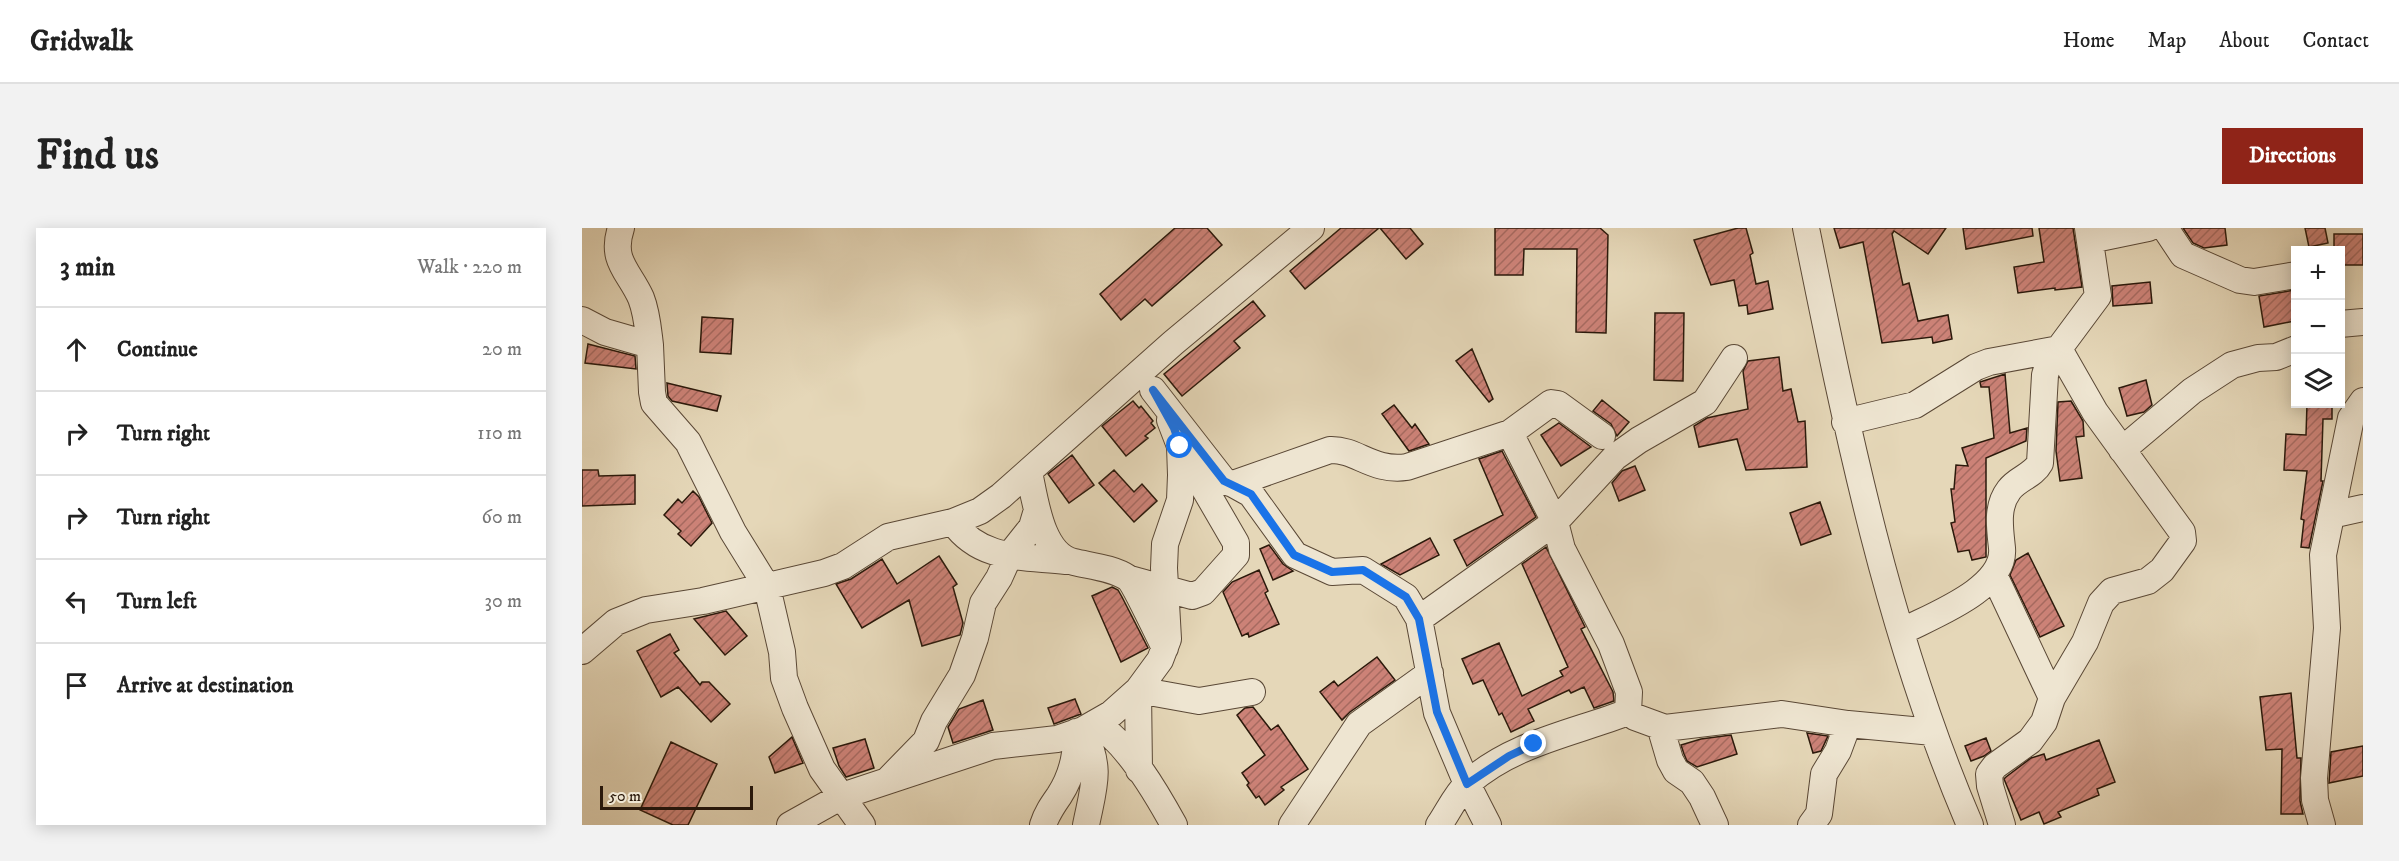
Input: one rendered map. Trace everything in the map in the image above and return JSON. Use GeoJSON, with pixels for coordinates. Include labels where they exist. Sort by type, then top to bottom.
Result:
{"type":"FeatureCollection","features":[{"type":"Feature","properties":{"kind":"street"},"geometry":{"type":"LineString","coordinates":[[621,228],[616,243],[619,258],[640,298],[647,319],[654,403],[688,442],[733,532],[767,587],[782,652],[784,678],[795,708],[822,769],[862,825]]}},
{"type":"Feature","properties":{"kind":"street"},"geometry":{"type":"LineString","coordinates":[[582,651],[616,622],[646,610],[703,601],[767,587],[785,580],[824,573],[843,566],[888,537],[953,522],[980,511],[1151,378],[1239,287],[1311,228]]}},
{"type":"Feature","properties":{"kind":"street"},"geometry":{"type":"LineString","coordinates":[[1806,228],[1845,422],[1871,526],[1901,632],[1933,732],[1970,825]]}},
{"type":"Feature","properties":{"kind":"street"},"geometry":{"type":"LineString","coordinates":[[1901,632],[1982,589],[1994,575],[2001,562],[2002,550],[1998,526],[2009,490],[2022,478],[2036,471],[2040,464],[2045,375],[2049,362],[2098,296],[2089,234],[2148,228]]}},
{"type":"Feature","properties":{"kind":"street"},"geometry":{"type":"LineString","coordinates":[[2164,228],[2183,255],[2240,280],[2254,282],[2291,276]]}},
{"type":"Feature","properties":{"kind":"street"},"geometry":{"type":"LineString","coordinates":[[582,320],[605,332],[650,345]]}},
{"type":"Feature","properties":{"kind":"street"},"geometry":{"type":"LineString","coordinates":[[2345,324],[2363,322]]}},
{"type":"Feature","properties":{"kind":"street"},"geometry":{"type":"LineString","coordinates":[[1845,422],[1915,405],[1976,367],[1989,362],[2059,349]]}},
{"type":"Feature","properties":{"kind":"street"},"geometry":{"type":"LineString","coordinates":[[2002,825],[1990,786],[1989,774],[1995,766],[2030,741],[2044,722],[2052,698],[2085,642],[2102,603],[2112,591],[2148,581],[2162,570],[2183,541],[2182,532],[2177,523],[2095,412],[2059,349]]}},
{"type":"Feature","properties":{"kind":"street"},"geometry":{"type":"LineString","coordinates":[[2122,450],[2192,391],[2232,365],[2258,358],[2276,357],[2291,351]]}},
{"type":"Feature","properties":{"kind":"street"},"geometry":{"type":"LineString","coordinates":[[1419,619],[1555,522],[1615,458],[1639,440],[1705,402],[1734,357]]}},
{"type":"Feature","properties":{"kind":"street"},"geometry":{"type":"LineString","coordinates":[[953,522],[962,534],[976,545],[1009,556],[1066,561],[1112,571],[1130,579],[1192,596],[1203,592],[1236,555],[1236,543],[1180,446],[1151,378]]}},
{"type":"Feature","properties":{"kind":"street"},"geometry":{"type":"LineString","coordinates":[[1151,378],[1224,481],[1251,494],[1294,555],[1332,572],[1363,570],[1406,597],[1419,619],[1437,712],[1467,784],[1488,825]]}},
{"type":"Feature","properties":{"kind":"street"},"geometry":{"type":"LineString","coordinates":[[2322,825],[2315,800],[2314,778],[2327,628],[2323,555],[2351,418],[2363,401]]}},
{"type":"Feature","properties":{"kind":"street"},"geometry":{"type":"LineString","coordinates":[[1233,484],[1330,450],[1340,450],[1373,465],[1394,469],[1407,467],[1510,433],[1551,403],[1558,404],[1602,436]]}},
{"type":"Feature","properties":{"kind":"street"},"geometry":{"type":"LineString","coordinates":[[1510,433],[1555,522],[1562,549],[1611,644],[1629,692],[1629,712]]}},
{"type":"Feature","properties":{"kind":"street"},"geometry":{"type":"LineString","coordinates":[[790,825],[842,796],[885,784],[993,746],[1057,738],[1085,729],[1127,701],[1156,666],[1168,639],[1165,544],[1180,500],[1182,475],[1180,446]]}},
{"type":"Feature","properties":{"kind":"street"},"geometry":{"type":"LineString","coordinates":[[1029,472],[1042,529],[1054,549],[1066,561]]}},
{"type":"Feature","properties":{"kind":"street"},"geometry":{"type":"LineString","coordinates":[[2331,515],[2363,508]]}},
{"type":"Feature","properties":{"kind":"street"},"geometry":{"type":"LineString","coordinates":[[885,784],[926,741],[934,721],[962,675],[975,638],[983,603],[999,578],[1009,556],[1032,527],[1037,510]]}},
{"type":"Feature","properties":{"kind":"street"},"geometry":{"type":"LineString","coordinates":[[1994,575],[2052,698]]}},
{"type":"Feature","properties":{"kind":"street"},"geometry":{"type":"LineString","coordinates":[[1130,579],[1165,648]]}},
{"type":"Feature","properties":{"kind":"street"},"geometry":{"type":"LineString","coordinates":[[1292,825],[1359,723],[1430,673]]}},
{"type":"Feature","properties":{"kind":"street"},"geometry":{"type":"LineString","coordinates":[[1138,690],[1199,701],[1252,692]]}},
{"type":"Feature","properties":{"kind":"street"},"geometry":{"type":"LineString","coordinates":[[1138,690],[1139,770]]}},
{"type":"Feature","properties":{"kind":"street"},"geometry":{"type":"LineString","coordinates":[[1629,712],[1635,717],[1665,728],[1782,714],[1848,724],[1933,732]]}},
{"type":"Feature","properties":{"kind":"street"},"geometry":{"type":"LineString","coordinates":[[1439,825],[1467,784],[1509,756],[1534,744],[1588,728],[1629,712]]}},
{"type":"Feature","properties":{"kind":"street"},"geometry":{"type":"LineString","coordinates":[[1811,825],[1819,814],[1824,774],[1838,752],[1848,724]]}},
{"type":"Feature","properties":{"kind":"street"},"geometry":{"type":"LineString","coordinates":[[1660,726],[1670,760],[1676,771],[1692,782],[1715,825]]}},
{"type":"Feature","properties":{"kind":"street"},"geometry":{"type":"LineString","coordinates":[[1085,729],[1109,731],[1162,803],[1174,825]]}},
{"type":"Feature","properties":{"kind":"street"},"geometry":{"type":"LineString","coordinates":[[1043,825],[1048,809],[1059,795],[1072,771],[1085,729]]}},
{"type":"Feature","properties":{"kind":"street"},"geometry":{"type":"LineString","coordinates":[[1085,729],[1095,762],[1096,779],[1086,825]]}},
{"type":"Feature","properties":{"kind":"building"},"geometry":{"type":"Polygon","coordinates":[[[1175,228],[1207,228],[1222,245],[1152,306],[1145,299],[1121,320],[1100,294],[1175,228]]]}},
{"type":"Feature","properties":{"kind":"building"},"geometry":{"type":"Polygon","coordinates":[[[1341,228],[1379,228],[1305,289],[1290,271],[1341,228]]]}},
{"type":"Feature","properties":{"kind":"building"},"geometry":{"type":"Polygon","coordinates":[[[1380,228],[1410,228],[1423,244],[1406,259],[1380,228]]]}},
{"type":"Feature","properties":{"kind":"building"},"geometry":{"type":"Polygon","coordinates":[[[1495,228],[1600,228],[1608,235],[1606,333],[1576,332],[1577,249],[1524,249],[1523,275],[1495,275],[1495,228]]]}},
{"type":"Feature","properties":{"kind":"building"},"geometry":{"type":"Polygon","coordinates":[[[1746,228],[1753,253],[1750,255],[1756,284],[1768,281],[1773,309],[1748,314],[1747,305],[1739,306],[1734,280],[1711,285],[1694,240],[1746,228]]]}},
{"type":"Feature","properties":{"kind":"building"},"geometry":{"type":"Polygon","coordinates":[[[1834,228],[1946,228],[1928,254],[1894,231],[1892,234],[1903,285],[1909,283],[1918,321],[1948,315],[1952,339],[1933,343],[1932,337],[1882,343],[1863,242],[1840,248],[1834,228]]]}},
{"type":"Feature","properties":{"kind":"building"},"geometry":{"type":"Polygon","coordinates":[[[1963,228],[2032,228],[2033,236],[1966,249],[1963,228]]]}},
{"type":"Feature","properties":{"kind":"building"},"geometry":{"type":"Polygon","coordinates":[[[2039,228],[2073,228],[2082,287],[2018,293],[2014,267],[2044,262],[2039,228]]]}},
{"type":"Feature","properties":{"kind":"building"},"geometry":{"type":"Polygon","coordinates":[[[2183,228],[2225,228],[2227,245],[2204,248],[2193,243],[2183,228]]]}},
{"type":"Feature","properties":{"kind":"building"},"geometry":{"type":"Polygon","coordinates":[[[2305,228],[2325,228],[2328,243],[2309,246],[2305,228]]]}},
{"type":"Feature","properties":{"kind":"building"},"geometry":{"type":"Polygon","coordinates":[[[2334,234],[2363,234],[2363,265],[2345,265],[2345,246],[2334,246],[2334,234]]]}},
{"type":"Feature","properties":{"kind":"building"},"geometry":{"type":"Polygon","coordinates":[[[2150,282],[2152,303],[2113,306],[2112,286],[2150,282]]]}},
{"type":"Feature","properties":{"kind":"building"},"geometry":{"type":"Polygon","coordinates":[[[2291,291],[2291,322],[2264,327],[2259,296],[2291,291]]]}},
{"type":"Feature","properties":{"kind":"building"},"geometry":{"type":"Polygon","coordinates":[[[1253,301],[1265,316],[1234,341],[1240,348],[1182,396],[1164,374],[1253,301]]]}},
{"type":"Feature","properties":{"kind":"building"},"geometry":{"type":"Polygon","coordinates":[[[1655,313],[1684,313],[1683,381],[1654,380],[1655,313]]]}},
{"type":"Feature","properties":{"kind":"building"},"geometry":{"type":"Polygon","coordinates":[[[702,317],[733,319],[731,354],[700,352],[702,317]]]}},
{"type":"Feature","properties":{"kind":"building"},"geometry":{"type":"Polygon","coordinates":[[[588,344],[635,356],[636,369],[585,363],[588,344]]]}},
{"type":"Feature","properties":{"kind":"building"},"geometry":{"type":"Polygon","coordinates":[[[1472,349],[1493,399],[1489,402],[1456,361],[1472,349]]]}},
{"type":"Feature","properties":{"kind":"building"},"geometry":{"type":"Polygon","coordinates":[[[1779,357],[1783,391],[1791,389],[1798,422],[1805,421],[1807,467],[1746,470],[1737,439],[1699,447],[1694,426],[1707,418],[1748,409],[1743,371],[1748,361],[1779,357]]]}},
{"type":"Feature","properties":{"kind":"building"},"geometry":{"type":"Polygon","coordinates":[[[2005,374],[2010,433],[2027,428],[2026,441],[1986,458],[1986,557],[1972,560],[1969,550],[1958,552],[1951,523],[1955,522],[1951,489],[1954,489],[1956,465],[1968,466],[1962,448],[1994,438],[1989,387],[1981,387],[1980,382],[2005,374]]]}},
{"type":"Feature","properties":{"kind":"building"},"geometry":{"type":"Polygon","coordinates":[[[2146,380],[2152,405],[2144,412],[2127,416],[2119,388],[2146,380]]]}},
{"type":"Feature","properties":{"kind":"building"},"geometry":{"type":"Polygon","coordinates":[[[667,383],[721,396],[717,411],[672,401],[668,396],[667,383]]]}},
{"type":"Feature","properties":{"kind":"building"},"geometry":{"type":"Polygon","coordinates":[[[1602,400],[1629,422],[1617,436],[1611,424],[1593,411],[1602,400]]]}},
{"type":"Feature","properties":{"kind":"building"},"geometry":{"type":"Polygon","coordinates":[[[1133,401],[1139,408],[1141,406],[1153,421],[1151,423],[1155,428],[1145,436],[1148,438],[1126,456],[1102,426],[1133,401]]]}},
{"type":"Feature","properties":{"kind":"building"},"geometry":{"type":"Polygon","coordinates":[[[2071,401],[2083,421],[2084,436],[2076,437],[2082,478],[2060,481],[2056,451],[2058,402],[2071,401]]]}},
{"type":"Feature","properties":{"kind":"building"},"geometry":{"type":"Polygon","coordinates":[[[1394,405],[1412,428],[1415,424],[1429,444],[1409,451],[1382,414],[1394,405]]]}},
{"type":"Feature","properties":{"kind":"building"},"geometry":{"type":"Polygon","coordinates":[[[2307,408],[2332,408],[2332,419],[2323,419],[2321,481],[2323,481],[2309,548],[2301,547],[2304,520],[2301,519],[2307,471],[2284,470],[2286,434],[2306,435],[2307,408]]]}},
{"type":"Feature","properties":{"kind":"building"},"geometry":{"type":"Polygon","coordinates":[[[1559,423],[1591,447],[1561,466],[1541,435],[1559,423]]]}},
{"type":"Feature","properties":{"kind":"building"},"geometry":{"type":"Polygon","coordinates":[[[1502,451],[1536,517],[1467,566],[1454,540],[1503,515],[1479,459],[1502,451]]]}},
{"type":"Feature","properties":{"kind":"building"},"geometry":{"type":"Polygon","coordinates":[[[1072,455],[1094,485],[1069,503],[1048,474],[1072,455]]]}},
{"type":"Feature","properties":{"kind":"building"},"geometry":{"type":"Polygon","coordinates":[[[1635,466],[1645,490],[1619,501],[1612,483],[1622,471],[1635,466]]]}},
{"type":"Feature","properties":{"kind":"building"},"geometry":{"type":"Polygon","coordinates":[[[582,470],[598,470],[599,476],[635,475],[635,504],[582,506],[582,470]]]}},
{"type":"Feature","properties":{"kind":"building"},"geometry":{"type":"Polygon","coordinates":[[[1114,470],[1134,492],[1142,484],[1157,501],[1134,522],[1099,483],[1114,470]]]}},
{"type":"Feature","properties":{"kind":"building"},"geometry":{"type":"Polygon","coordinates":[[[693,491],[699,497],[712,523],[691,546],[678,534],[681,531],[664,515],[678,499],[682,503],[693,491]]]}},
{"type":"Feature","properties":{"kind":"building"},"geometry":{"type":"Polygon","coordinates":[[[1820,502],[1831,534],[1801,545],[1790,513],[1820,502]]]}},
{"type":"Feature","properties":{"kind":"building"},"geometry":{"type":"Polygon","coordinates":[[[1430,538],[1439,555],[1400,575],[1381,564],[1430,538]]]}},
{"type":"Feature","properties":{"kind":"building"},"geometry":{"type":"Polygon","coordinates":[[[1269,545],[1283,564],[1293,571],[1273,580],[1260,549],[1269,545]]]}},
{"type":"Feature","properties":{"kind":"building"},"geometry":{"type":"Polygon","coordinates":[[[1546,547],[1585,627],[1581,629],[1613,692],[1614,701],[1594,708],[1584,687],[1571,693],[1569,690],[1528,709],[1534,721],[1511,732],[1502,713],[1499,715],[1483,680],[1473,684],[1462,659],[1499,643],[1522,696],[1563,676],[1560,671],[1568,667],[1522,564],[1546,547]]]}},
{"type":"Feature","properties":{"kind":"building"},"geometry":{"type":"Polygon","coordinates":[[[2028,553],[2064,626],[2040,637],[2010,575],[2016,560],[2028,553]]]}},
{"type":"Feature","properties":{"kind":"building"},"geometry":{"type":"Polygon","coordinates":[[[939,556],[957,584],[953,587],[963,623],[960,635],[922,646],[909,600],[862,628],[836,584],[851,579],[882,559],[897,584],[939,556]]]}},
{"type":"Feature","properties":{"kind":"building"},"geometry":{"type":"Polygon","coordinates":[[[1259,570],[1268,591],[1265,593],[1279,624],[1249,637],[1248,633],[1242,636],[1223,592],[1232,582],[1259,570]]]}},
{"type":"Feature","properties":{"kind":"building"},"geometry":{"type":"Polygon","coordinates":[[[1112,587],[1118,590],[1148,648],[1121,662],[1092,596],[1112,587]]]}},
{"type":"Feature","properties":{"kind":"building"},"geometry":{"type":"Polygon","coordinates":[[[726,611],[747,636],[725,655],[694,619],[726,611]]]}},
{"type":"Feature","properties":{"kind":"building"},"geometry":{"type":"Polygon","coordinates":[[[670,634],[679,650],[674,653],[700,685],[702,682],[709,682],[730,704],[711,722],[678,687],[661,697],[637,651],[670,634]]]}},
{"type":"Feature","properties":{"kind":"building"},"geometry":{"type":"Polygon","coordinates":[[[1377,657],[1395,680],[1342,720],[1320,692],[1334,681],[1338,686],[1377,657]]]}},
{"type":"Feature","properties":{"kind":"building"},"geometry":{"type":"Polygon","coordinates":[[[2291,693],[2297,758],[2301,758],[2300,801],[2303,814],[2281,814],[2282,749],[2266,750],[2260,697],[2291,693]]]}},
{"type":"Feature","properties":{"kind":"building"},"geometry":{"type":"Polygon","coordinates":[[[1075,699],[1081,714],[1054,724],[1048,708],[1075,699]]]}},
{"type":"Feature","properties":{"kind":"building"},"geometry":{"type":"Polygon","coordinates":[[[983,700],[993,730],[953,743],[948,727],[959,709],[983,700]]]}},
{"type":"Feature","properties":{"kind":"building"},"geometry":{"type":"Polygon","coordinates":[[[1253,707],[1271,730],[1278,725],[1308,769],[1281,787],[1284,790],[1265,805],[1259,796],[1256,798],[1242,773],[1265,755],[1237,715],[1245,708],[1253,707]]]}},
{"type":"Feature","properties":{"kind":"building"},"geometry":{"type":"Polygon","coordinates":[[[1807,733],[1828,736],[1821,751],[1813,753],[1807,733]]]}},
{"type":"Feature","properties":{"kind":"building"},"geometry":{"type":"Polygon","coordinates":[[[1731,735],[1737,754],[1697,767],[1687,761],[1681,745],[1701,739],[1731,735]]]}},
{"type":"Feature","properties":{"kind":"building"},"geometry":{"type":"Polygon","coordinates":[[[792,737],[803,763],[775,773],[769,757],[792,737]]]}},
{"type":"Feature","properties":{"kind":"building"},"geometry":{"type":"Polygon","coordinates":[[[1986,738],[1991,751],[1971,761],[1965,746],[1986,738]]]}},
{"type":"Feature","properties":{"kind":"building"},"geometry":{"type":"Polygon","coordinates":[[[865,739],[874,768],[846,777],[839,766],[833,748],[865,739]]]}},
{"type":"Feature","properties":{"kind":"building"},"geometry":{"type":"Polygon","coordinates":[[[2099,740],[2115,782],[2097,789],[2099,795],[2058,812],[2061,817],[2044,824],[2039,812],[2021,820],[2004,779],[2031,758],[2044,754],[2046,760],[2099,740]]]}},
{"type":"Feature","properties":{"kind":"building"},"geometry":{"type":"Polygon","coordinates":[[[671,742],[717,764],[688,825],[673,825],[640,810],[671,742]]]}},
{"type":"Feature","properties":{"kind":"building"},"geometry":{"type":"Polygon","coordinates":[[[2363,746],[2363,776],[2329,783],[2331,752],[2363,746]]]}},
{"type":"Feature","properties":{"kind":"route"},"geometry":{"type":"LineString","coordinates":[[1180,446],[1174,428],[1153,390],[1224,481],[1251,494],[1294,555],[1332,572],[1363,570],[1406,597],[1419,619],[1437,712],[1467,784],[1509,756],[1534,744]]}}]}
